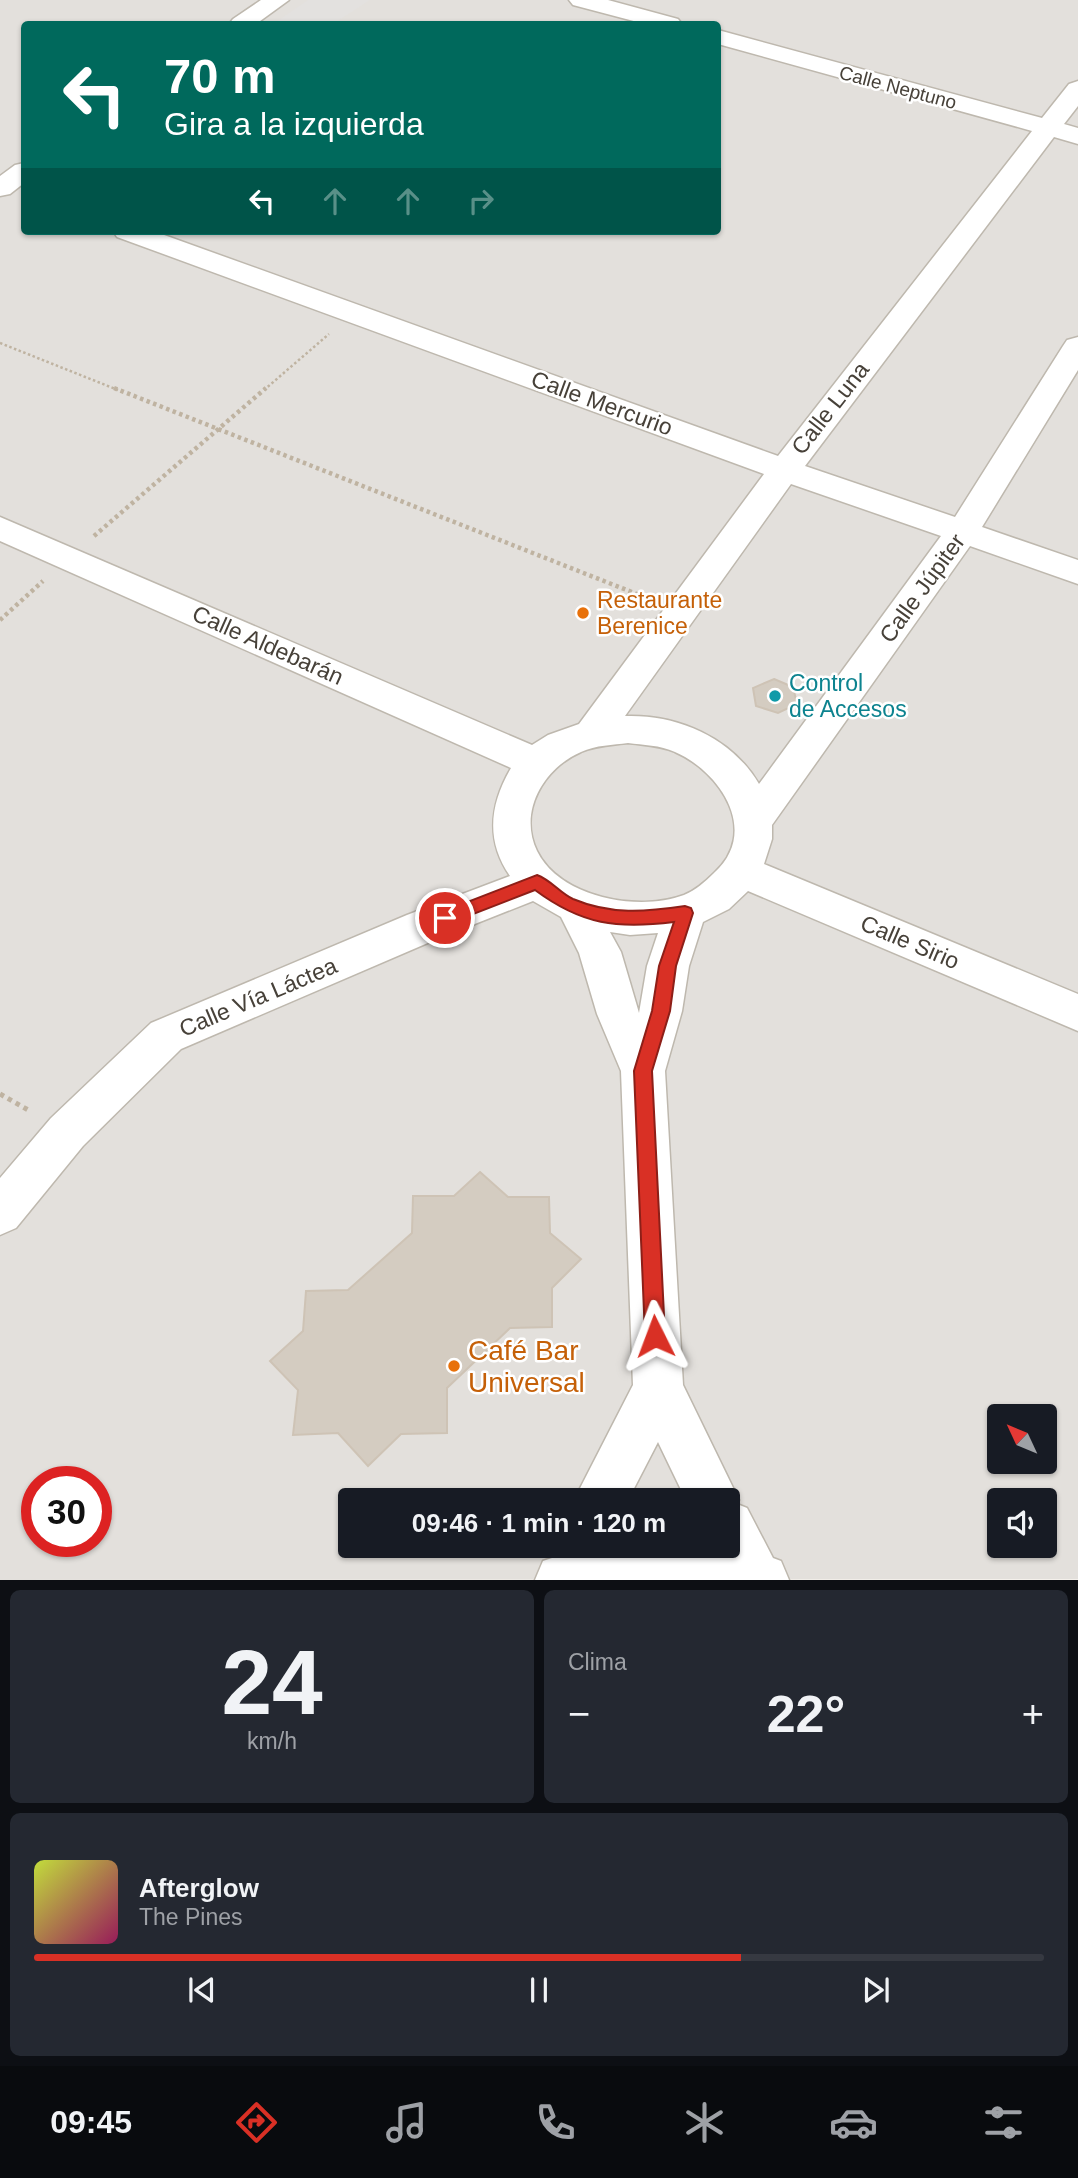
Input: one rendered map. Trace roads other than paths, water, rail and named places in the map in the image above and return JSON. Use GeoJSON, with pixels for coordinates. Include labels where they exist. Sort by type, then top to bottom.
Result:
{"type":"FeatureCollection","features":[{"type":"Feature","properties":{"kind":"street"},"geometry":{"type":"LineString","coordinates":[[246,21],[277,0]]}},
{"type":"Feature","properties":{"kind":"street"},"geometry":{"type":"LineString","coordinates":[[581,0],[659,21]]}},
{"type":"Feature","properties":{"kind":"street","name":"Calle Neptuno"},"geometry":{"type":"LineString","coordinates":[[721,38],[1078,136]]}},
{"type":"Feature","properties":{"kind":"street","name":"Calle Luna"},"geometry":{"type":"LineString","coordinates":[[592,734],[677,610],[782,469],[1078,89]]}},
{"type":"Feature","properties":{"kind":"street","name":"Calle Mercurio"},"geometry":{"type":"LineString","coordinates":[[138,235],[782,469],[1078,572]]}},
{"type":"Feature","properties":{"kind":"street","name":"Calle Júpiter"},"geometry":{"type":"LineString","coordinates":[[754,821],[963,531],[1078,346]]}},
{"type":"Feature","properties":{"kind":"street","name":"Calle Aldebarán"},"geometry":{"type":"LineString","coordinates":[[0,528],[537,763]]}},
{"type":"Feature","properties":{"kind":"street"},"geometry":{"type":"LineString","coordinates":[[628,729],[665,734],[699,746],[727,766],[746,792],[754,821],[752,847],[741,871],[715,897],[685,913],[635,920],[599,915],[576,907],[564,902],[537,882],[517,853],[510,821],[517,790],[537,763],[561,745],[592,734],[628,729]]}},
{"type":"Feature","properties":{"kind":"street","name":"Calle Sirio"},"geometry":{"type":"LineString","coordinates":[[741,871],[1078,1013]]}},
{"type":"Feature","properties":{"kind":"street","name":"Calle Vía Láctea"},"geometry":{"type":"LineString","coordinates":[[0,1213],[68,1132],[166,1037],[422,927],[537,882]]}},
{"type":"Feature","properties":{"kind":"street"},"geometry":{"type":"LineString","coordinates":[[576,907],[600,952],[618,1014],[643,1071]]}},
{"type":"Feature","properties":{"kind":"street"},"geometry":{"type":"LineString","coordinates":[[685,913],[668,966],[661,1011],[643,1071],[658,1389],[707,1488]]}},
{"type":"Feature","properties":{"kind":"street"},"geometry":{"type":"LineString","coordinates":[[606,1488],[658,1389]]}},
{"type":"Feature","properties":{"kind":"street"},"geometry":{"type":"LineString","coordinates":[[740,1547],[758,1577]]}},
{"type":"Feature","properties":{"kind":"street"},"geometry":{"type":"LineString","coordinates":[[561,1580],[571,1558]]}},
{"type":"Feature","properties":{"kind":"street"},"geometry":{"type":"LineString","coordinates":[[561,1580],[606,1566],[654,1560],[704,1563],[758,1577]]}},
{"type":"Feature","properties":{"kind":"place","name":"Restaurante Berenice"},"geometry":{"type":"Point","coordinates":[583,613]}},
{"type":"Feature","properties":{"kind":"place","name":"Control de Accesos"},"geometry":{"type":"Point","coordinates":[775,696]}},
{"type":"Feature","properties":{"kind":"place","name":"Café Bar Universal"},"geometry":{"type":"Point","coordinates":[454,1366]}}]}
